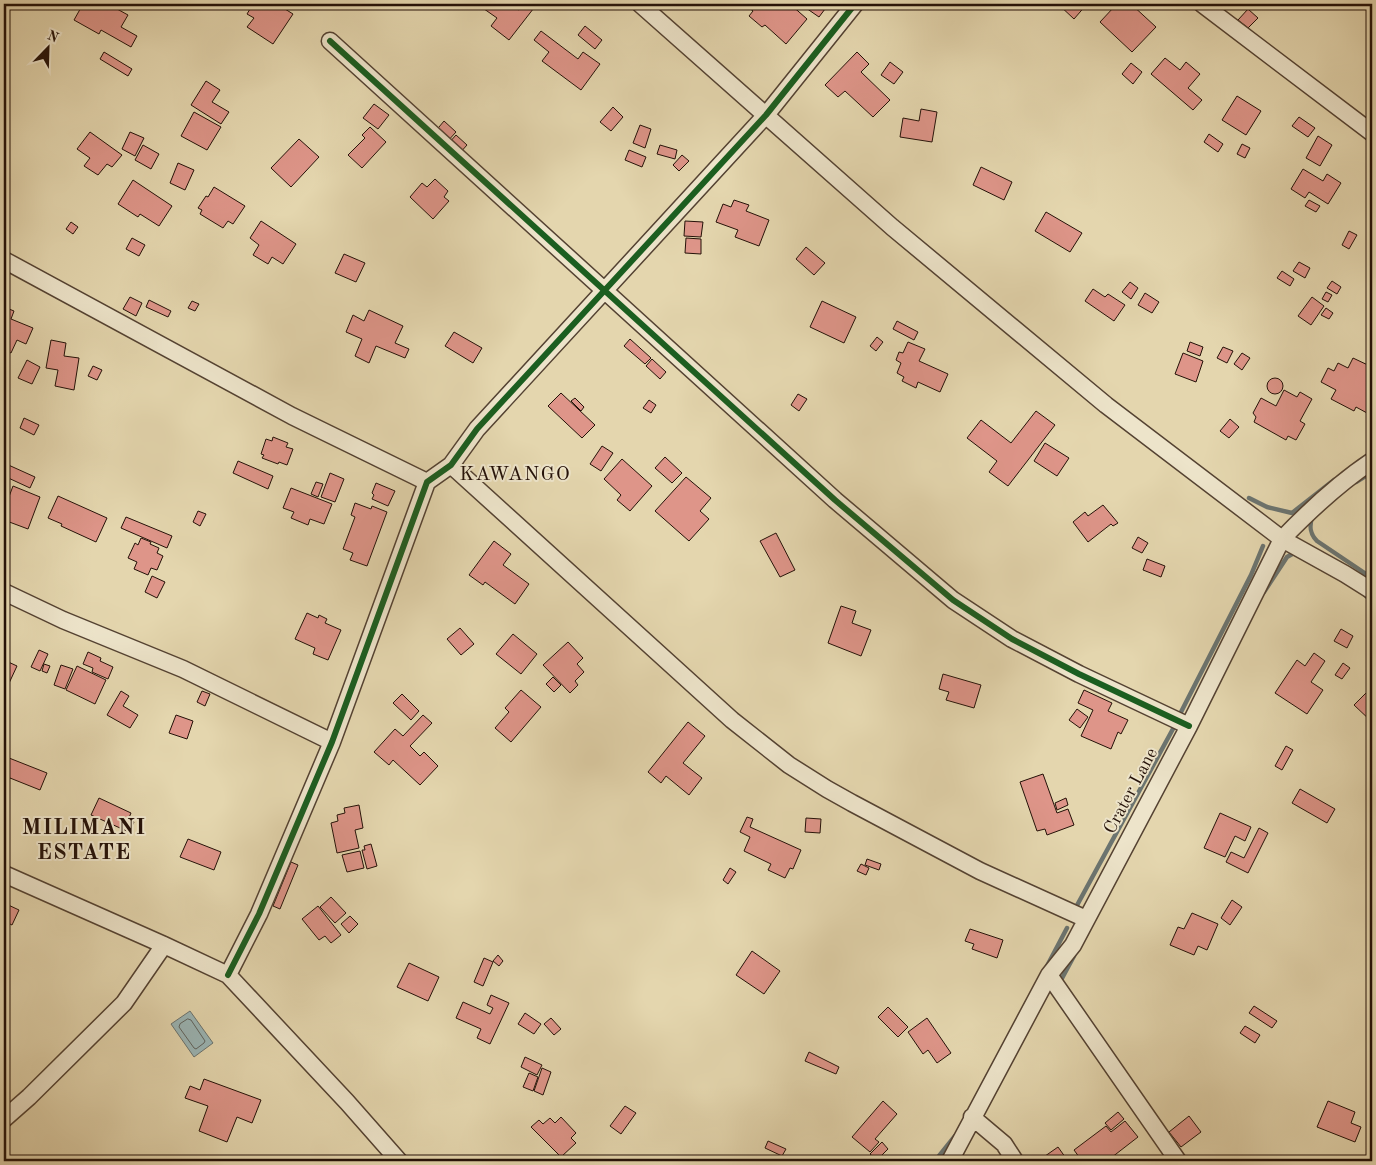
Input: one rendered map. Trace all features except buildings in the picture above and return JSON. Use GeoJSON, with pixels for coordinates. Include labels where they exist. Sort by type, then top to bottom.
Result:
{"type":"FeatureCollection","features":[{"type":"Feature","properties":{"kind":"street"},"geometry":{"type":"LineString","coordinates":[[640,4],[892,227],[1098,399],[1282,539],[1372,591]]}},
{"type":"Feature","properties":{"kind":"street"},"geometry":{"type":"LineString","coordinates":[[228,975],[259,914],[332,742],[427,482],[452,465],[477,429],[766,116],[854,4]]}},
{"type":"Feature","properties":{"kind":"street"},"geometry":{"type":"LineString","coordinates":[[1202,4],[1372,133]]}},
{"type":"Feature","properties":{"kind":"street"},"geometry":{"type":"LineString","coordinates":[[330,41],[835,500],[953,600],[1012,639],[1079,674],[1189,726]]}},
{"type":"Feature","properties":{"kind":"street"},"geometry":{"type":"LineString","coordinates":[[4,260],[292,416],[427,482]]}},
{"type":"Feature","properties":{"kind":"street","name":"Crater Lane"},"geometry":{"type":"LineString","coordinates":[[950,1161],[1049,975],[1072,945],[1086,919],[1189,726],[1282,539],[1335,488],[1372,460]]}},
{"type":"Feature","properties":{"kind":"street"},"geometry":{"type":"LineString","coordinates":[[452,465],[732,720],[789,765],[844,798],[980,871],[1086,919]]}},
{"type":"Feature","properties":{"kind":"street"},"geometry":{"type":"LineString","coordinates":[[4,592],[64,620],[184,669],[332,742]]}},
{"type":"Feature","properties":{"kind":"street"},"geometry":{"type":"LineString","coordinates":[[4,874],[228,975],[347,1102],[399,1161]]}},
{"type":"Feature","properties":{"kind":"street"},"geometry":{"type":"LineString","coordinates":[[4,1120],[124,1002],[164,945]]}},
{"type":"Feature","properties":{"kind":"street"},"geometry":{"type":"LineString","coordinates":[[1049,975],[1178,1161]]}},
{"type":"Feature","properties":{"kind":"street"},"geometry":{"type":"LineString","coordinates":[[972,1117],[1004,1144],[1015,1161]]}},
{"type":"Feature","properties":{"kind":"water"},"geometry":{"type":"Polygon","coordinates":[[[190,1011],[213,1043],[194,1057],[171,1024],[190,1011]]]}},
{"type":"Feature","properties":{"kind":"waterway"},"geometry":{"type":"LineString","coordinates":[[1356,482],[1372,472]]}},
{"type":"Feature","properties":{"kind":"waterway"},"geometry":{"type":"LineString","coordinates":[[1249,498],[1267,507],[1292,513],[1334,480]]}},
{"type":"Feature","properties":{"kind":"waterway"},"geometry":{"type":"LineString","coordinates":[[1312,517],[1311,530],[1317,541],[1372,578]]}},
{"type":"Feature","properties":{"kind":"waterway"},"geometry":{"type":"LineString","coordinates":[[1180,714],[1251,575],[1263,546]]}},
{"type":"Feature","properties":{"kind":"waterway"},"geometry":{"type":"LineString","coordinates":[[1264,592],[1287,557],[1294,553],[1296,554]]}},
{"type":"Feature","properties":{"kind":"waterway"},"geometry":{"type":"LineString","coordinates":[[1365,595],[1372,602]]}},
{"type":"Feature","properties":{"kind":"waterway"},"geometry":{"type":"LineString","coordinates":[[1075,909],[1174,727]]}},
{"type":"Feature","properties":{"kind":"waterway"},"geometry":{"type":"LineString","coordinates":[[1047,966],[1067,928]]}},
{"type":"Feature","properties":{"kind":"waterway"},"geometry":{"type":"LineString","coordinates":[[1060,982],[1074,956]]}},
{"type":"Feature","properties":{"kind":"waterway"},"geometry":{"type":"LineString","coordinates":[[935,1161],[955,1136]]}},
{"type":"Feature","properties":{"kind":"cycle path"},"geometry":{"type":"LineString","coordinates":[[228,975],[259,914],[332,742],[427,482],[451,465],[477,429],[766,115],[855,4]]}},
{"type":"Feature","properties":{"kind":"cycle path"},"geometry":{"type":"LineString","coordinates":[[330,41],[835,500],[953,600],[1012,639],[1079,674],[1189,726]]}},
{"type":"Feature","properties":{"kind":"district","name":"KAWANGO"},"geometry":{"type":"Point","coordinates":[515,475]}},
{"type":"Feature","properties":{"kind":"district","name":"MILIMANI ESTATE"},"geometry":{"type":"Point","coordinates":[84,840]}}]}
